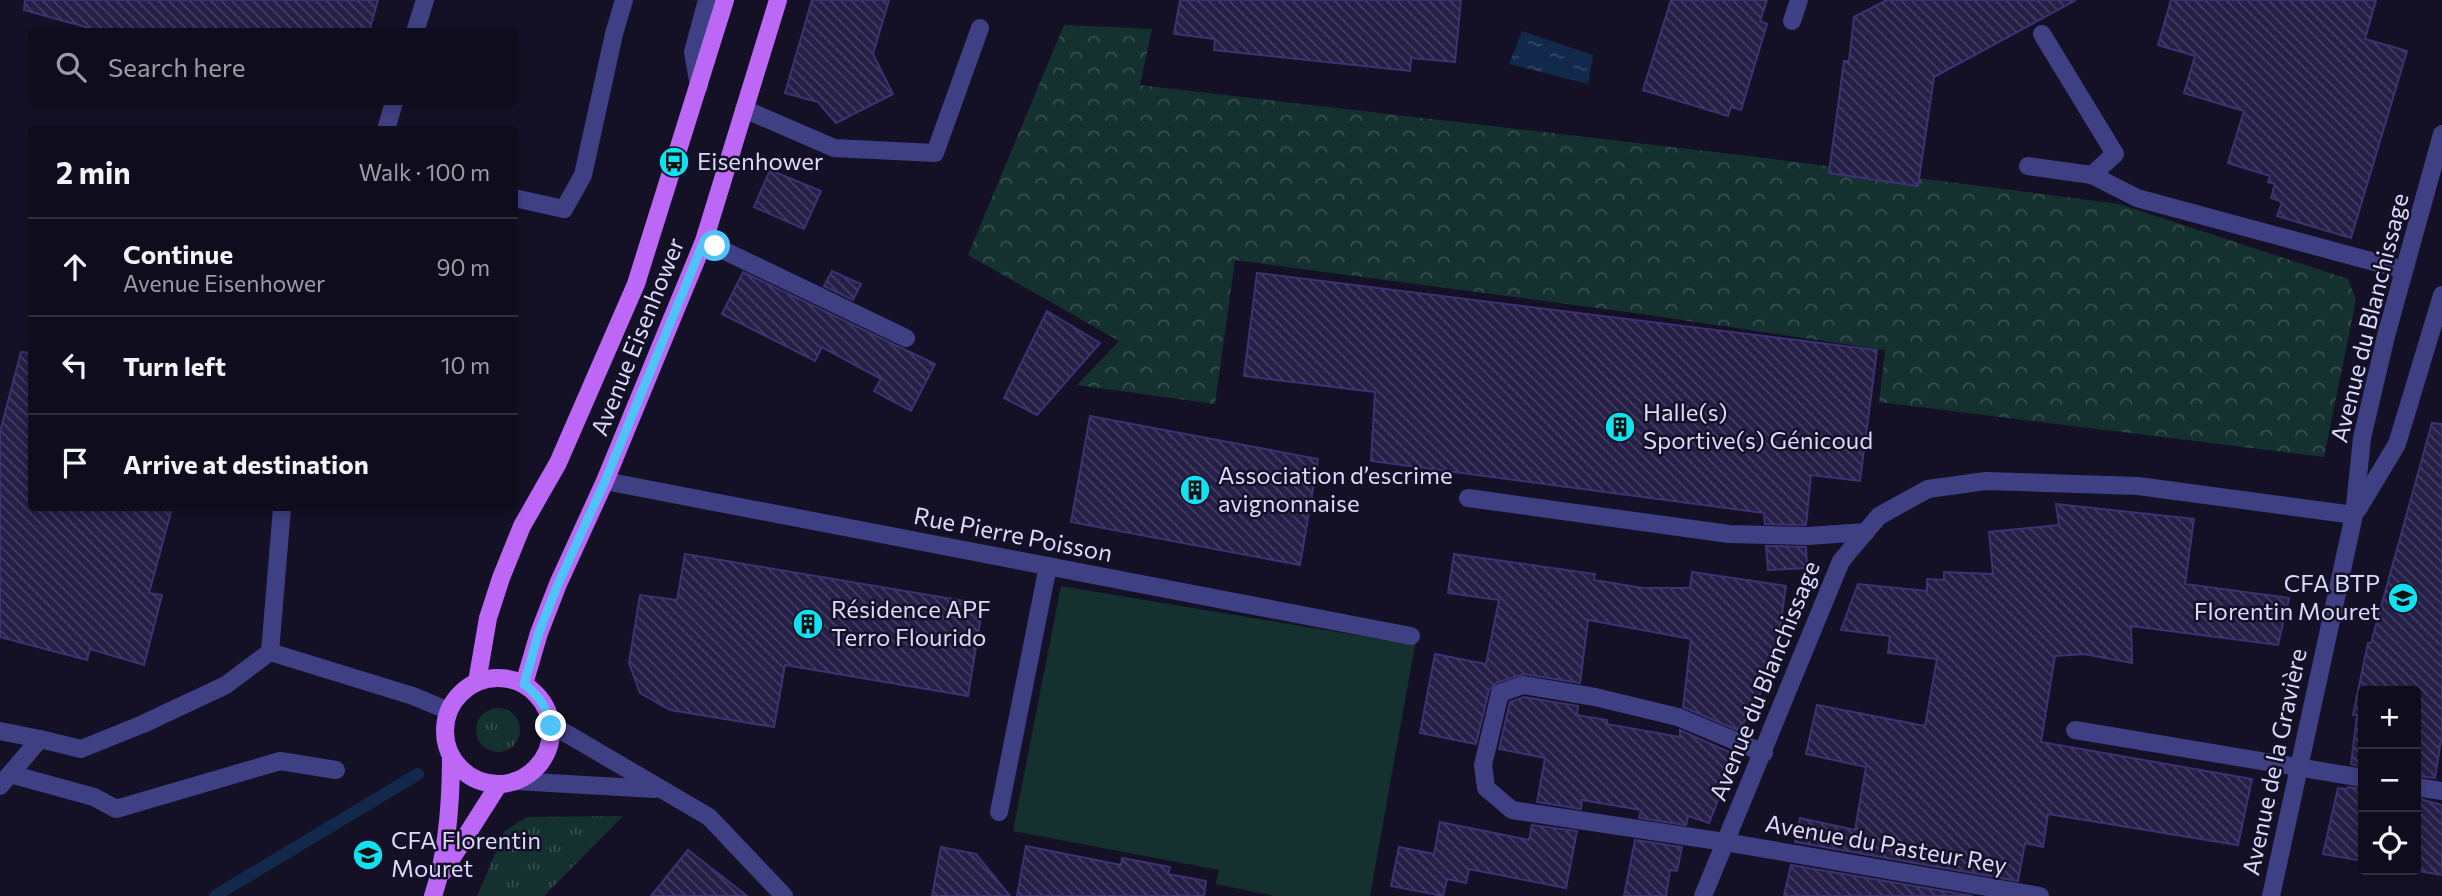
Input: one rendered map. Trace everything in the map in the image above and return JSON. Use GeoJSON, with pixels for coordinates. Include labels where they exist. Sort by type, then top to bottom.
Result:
{"type":"FeatureCollection","features":[{"type":"Feature","properties":{"kind":"main road","name":"Avenue Eisenhower"},"geometry":{"type":"LineString","coordinates":[[477,682],[488,618],[500,578],[522,526],[558,463],[636,284],[725,0]]}},
{"type":"Feature","properties":{"kind":"main road","name":"Avenue Eisenhower"},"geometry":{"type":"LineString","coordinates":[[524,684],[553,596],[605,481],[704,241],[778,0]]}},
{"type":"Feature","properties":{"kind":"main road"},"geometry":{"type":"LineString","coordinates":[[433,896],[439,877],[451,778],[451,756],[445,726],[456,699],[477,682],[501,678],[524,684],[543,702],[549,713],[551,740],[542,760],[528,775],[507,783],[484,783],[471,777],[451,756]]}},
{"type":"Feature","properties":{"kind":"main road"},"geometry":{"type":"LineString","coordinates":[[439,877],[507,783]]}},
{"type":"Feature","properties":{"kind":"street"},"geometry":{"type":"LineString","coordinates":[[416,28],[425,0]]}},
{"type":"Feature","properties":{"kind":"street"},"geometry":{"type":"LineString","coordinates":[[518,199],[565,209],[583,175],[624,0]]}},
{"type":"Feature","properties":{"kind":"street"},"geometry":{"type":"LineString","coordinates":[[699,86],[693,52],[707,0]]}},
{"type":"Feature","properties":{"kind":"street"},"geometry":{"type":"LineString","coordinates":[[1792,21],[1799,0]]}},
{"type":"Feature","properties":{"kind":"street"},"geometry":{"type":"LineString","coordinates":[[744,109],[834,148],[935,153],[980,29]]}},
{"type":"Feature","properties":{"kind":"street"},"geometry":{"type":"LineString","coordinates":[[2042,34],[2115,154],[2092,175]]}},
{"type":"Feature","properties":{"kind":"street"},"geometry":{"type":"LineString","coordinates":[[387,126],[393,105]]}},
{"type":"Feature","properties":{"kind":"street","name":"Avenue du Blanchissage"},"geometry":{"type":"LineString","coordinates":[[1703,896],[1764,753],[1840,561],[1879,516],[1928,489],[1986,481],[2138,486],[2354,514],[2362,438],[2404,270],[2442,134]]}},
{"type":"Feature","properties":{"kind":"street"},"geometry":{"type":"LineString","coordinates":[[2028,166],[2092,175],[2137,198],[2404,270]]}},
{"type":"Feature","properties":{"kind":"street"},"geometry":{"type":"LineString","coordinates":[[704,241],[905,338]]}},
{"type":"Feature","properties":{"kind":"street"},"geometry":{"type":"LineString","coordinates":[[2354,514],[2398,444],[2442,295]]}},
{"type":"Feature","properties":{"kind":"street","name":"Rue Pierre Poisson"},"geometry":{"type":"LineString","coordinates":[[605,481],[1411,636]]}},
{"type":"Feature","properties":{"kind":"street"},"geometry":{"type":"LineString","coordinates":[[1468,498],[1729,534],[1808,536],[1866,532]]}},
{"type":"Feature","properties":{"kind":"street"},"geometry":{"type":"LineString","coordinates":[[0,731],[81,749],[143,724],[226,685],[270,652],[282,511]]}},
{"type":"Feature","properties":{"kind":"street","name":"Avenue de la Gravière"},"geometry":{"type":"LineString","coordinates":[[2271,896],[2354,514]]}},
{"type":"Feature","properties":{"kind":"street"},"geometry":{"type":"LineString","coordinates":[[999,812],[1048,566]]}},
{"type":"Feature","properties":{"kind":"street"},"geometry":{"type":"LineString","coordinates":[[270,652],[413,696],[449,711]]}},
{"type":"Feature","properties":{"kind":"street","name":"Avenue du Pasteur Rey"},"geometry":{"type":"LineString","coordinates":[[1764,753],[1678,717],[1595,697],[1523,685],[1500,693],[1483,765],[1486,788],[1512,810],[1725,842],[2040,896]]}},
{"type":"Feature","properties":{"kind":"street"},"geometry":{"type":"LineString","coordinates":[[551,726],[709,817],[785,896]]}},
{"type":"Feature","properties":{"kind":"street"},"geometry":{"type":"LineString","coordinates":[[2076,730],[2358,777]]}},
{"type":"Feature","properties":{"kind":"street"},"geometry":{"type":"LineString","coordinates":[[40,739],[5,780],[94,797],[116,809],[281,761],[336,770]]}},
{"type":"Feature","properties":{"kind":"street"},"geometry":{"type":"LineString","coordinates":[[507,783],[659,790]]}},
{"type":"Feature","properties":{"kind":"street"},"geometry":{"type":"LineString","coordinates":[[2421,788],[2442,791]]}},
{"type":"Feature","properties":{"kind":"green space"},"geometry":{"type":"Polygon","coordinates":[[[1064,25],[1152,29],[1140,85],[1757,157],[2119,204],[2348,279],[2356,300],[2324,457],[1879,402],[1885,350],[1642,314],[1235,260],[1215,404],[1077,385],[1119,341],[968,255],[1064,25]]]}},
{"type":"Feature","properties":{"kind":"green space"},"geometry":{"type":"Polygon","coordinates":[[[1061,586],[1415,645],[1370,896],[1274,896],[1216,884],[1219,870],[1013,831],[1061,586]]]}},
{"type":"Feature","properties":{"kind":"green space"},"geometry":{"type":"Polygon","coordinates":[[[498,708],[514,714],[520,730],[514,746],[498,752],[482,746],[476,730],[482,714],[498,708]]]}},
{"type":"Feature","properties":{"kind":"green space"},"geometry":{"type":"Polygon","coordinates":[[[623,816],[544,896],[477,896],[505,831],[527,817],[623,816]]]}},
{"type":"Feature","properties":{"kind":"water"},"geometry":{"type":"Polygon","coordinates":[[[1522,31],[1593,55],[1588,84],[1509,64],[1522,31]]]}},
{"type":"Feature","properties":{"kind":"building"},"geometry":{"type":"Polygon","coordinates":[[[25,0],[378,0],[370,28],[89,28],[24,10],[25,0]]]}},
{"type":"Feature","properties":{"kind":"building"},"geometry":{"type":"Polygon","coordinates":[[[812,0],[889,0],[873,54],[893,94],[836,123],[818,102],[785,93],[812,0]]]}},
{"type":"Feature","properties":{"kind":"building"},"geometry":{"type":"Polygon","coordinates":[[[1180,0],[1461,0],[1455,62],[1411,58],[1410,71],[1214,50],[1215,39],[1174,34],[1180,0]]]}},
{"type":"Feature","properties":{"kind":"building"},"geometry":{"type":"Polygon","coordinates":[[[1671,0],[1767,0],[1760,21],[1767,24],[1741,110],[1731,107],[1728,116],[1643,90],[1671,0]]]}},
{"type":"Feature","properties":{"kind":"building"},"geometry":{"type":"Polygon","coordinates":[[[1887,0],[2076,0],[1934,77],[1918,186],[1829,173],[1844,61],[1849,61],[1854,17],[1887,0]]]}},
{"type":"Feature","properties":{"kind":"building"},"geometry":{"type":"Polygon","coordinates":[[[2171,0],[2376,0],[2365,39],[2407,51],[2351,238],[2277,216],[2282,202],[2271,198],[2275,184],[2268,182],[2270,176],[2228,163],[2244,111],[2184,93],[2195,56],[2158,45],[2171,0]]]}},
{"type":"Feature","properties":{"kind":"building"},"geometry":{"type":"Polygon","coordinates":[[[770,170],[821,191],[804,229],[754,207],[770,170]]]}},
{"type":"Feature","properties":{"kind":"building"},"geometry":{"type":"Polygon","coordinates":[[[832,271],[861,284],[853,300],[824,286],[832,271]]]}},
{"type":"Feature","properties":{"kind":"building"},"geometry":{"type":"Polygon","coordinates":[[[743,272],[935,364],[911,411],[874,391],[881,379],[822,347],[815,361],[722,314],[743,272]]]}},
{"type":"Feature","properties":{"kind":"building","name":"Halle(s) Sportive(s) Génicoud"},"geometry":{"type":"Polygon","coordinates":[[[1257,273],[1877,350],[1860,481],[1811,475],[1806,525],[1765,524],[1764,513],[1371,461],[1375,392],[1244,376],[1257,273]]]}},
{"type":"Feature","properties":{"kind":"building"},"geometry":{"type":"Polygon","coordinates":[[[1047,311],[1100,343],[1037,415],[1004,398],[1047,311]]]}},
{"type":"Feature","properties":{"kind":"building"},"geometry":{"type":"Polygon","coordinates":[[[21,352],[28,353],[28,511],[171,511],[149,593],[162,595],[144,665],[90,649],[87,660],[0,637],[0,432],[21,352]]]}},
{"type":"Feature","properties":{"kind":"building","name":"Association d’escrime avignonnaise"},"geometry":{"type":"Polygon","coordinates":[[[1090,416],[1318,459],[1300,565],[1071,522],[1090,416]]]}},
{"type":"Feature","properties":{"kind":"building"},"geometry":{"type":"Polygon","coordinates":[[[2432,423],[2442,424],[2442,733],[2435,778],[2421,777],[2421,686],[2359,686],[2368,643],[2371,643],[2432,423]]]}},
{"type":"Feature","properties":{"kind":"building"},"geometry":{"type":"Polygon","coordinates":[[[2056,504],[2194,519],[2185,584],[2289,598],[2278,645],[2131,626],[2132,663],[2084,654],[2055,656],[2041,742],[2252,779],[2238,845],[2048,814],[2043,847],[2025,843],[2018,881],[1795,842],[1800,818],[1855,830],[1866,767],[1806,754],[1817,705],[1925,726],[1937,659],[1888,653],[1890,636],[1841,630],[1858,584],[1927,591],[1927,579],[1944,580],[1944,572],[1993,574],[1989,532],[2059,525],[2056,504]]]}},
{"type":"Feature","properties":{"kind":"building"},"geometry":{"type":"Polygon","coordinates":[[[1766,546],[1806,547],[1807,568],[1768,570],[1766,546]]]}},
{"type":"Feature","properties":{"kind":"building","name":"Résidence APF Terro Flourido"},"geometry":{"type":"Polygon","coordinates":[[[685,554],[983,604],[968,696],[785,665],[774,727],[670,710],[640,693],[629,663],[640,595],[677,600],[685,554]]]}},
{"type":"Feature","properties":{"kind":"building"},"geometry":{"type":"Polygon","coordinates":[[[1454,554],[1595,574],[1594,580],[1643,588],[1690,588],[1692,572],[1786,586],[1776,655],[1753,711],[1737,730],[1683,707],[1691,639],[1588,620],[1580,683],[1524,674],[1496,683],[1489,690],[1476,744],[1420,733],[1435,654],[1486,664],[1499,600],[1448,593],[1454,554]]]}},
{"type":"Feature","properties":{"kind":"building"},"geometry":{"type":"Polygon","coordinates":[[[2358,691],[2358,766],[2351,764],[2357,715],[2353,715],[2358,691]]]}},
{"type":"Feature","properties":{"kind":"building"},"geometry":{"type":"Polygon","coordinates":[[[1524,697],[1578,706],[1577,715],[1607,720],[1607,724],[1680,737],[1680,730],[1736,755],[1709,823],[1688,816],[1686,825],[1639,818],[1641,810],[1582,800],[1581,809],[1537,802],[1545,758],[1499,749],[1510,702],[1524,697]]]}},
{"type":"Feature","properties":{"kind":"building"},"geometry":{"type":"Polygon","coordinates":[[[2338,788],[2358,788],[2358,860],[2323,854],[2338,788]]]}},
{"type":"Feature","properties":{"kind":"building"},"geometry":{"type":"Polygon","coordinates":[[[2421,799],[2442,805],[2442,875],[2421,872],[2421,799]]]}},
{"type":"Feature","properties":{"kind":"building"},"geometry":{"type":"Polygon","coordinates":[[[1440,822],[1529,840],[1532,825],[1577,831],[1566,888],[1469,869],[1466,883],[1447,879],[1443,896],[1391,886],[1399,847],[1434,854],[1440,822]]]}},
{"type":"Feature","properties":{"kind":"building"},"geometry":{"type":"Polygon","coordinates":[[[1635,840],[1682,847],[1677,871],[1670,870],[1666,896],[1624,896],[1635,840]]]}},
{"type":"Feature","properties":{"kind":"building"},"geometry":{"type":"Polygon","coordinates":[[[1026,846],[1121,865],[1122,858],[1170,867],[1168,874],[1206,881],[1204,896],[1017,896],[1026,846]]]}},
{"type":"Feature","properties":{"kind":"building"},"geometry":{"type":"Polygon","coordinates":[[[941,847],[976,854],[1010,896],[932,896],[941,847]]]}},
{"type":"Feature","properties":{"kind":"building"},"geometry":{"type":"Polygon","coordinates":[[[688,850],[747,896],[651,896],[688,850]]]}},
{"type":"Feature","properties":{"kind":"building"},"geometry":{"type":"Polygon","coordinates":[[[1791,865],[1973,896],[1784,896],[1791,865]]]}},
{"type":"Feature","properties":{"kind":"waterway"},"geometry":{"type":"LineString","coordinates":[[215,896],[418,774]]}},
{"type":"Feature","properties":{"kind":"place","name":"Eisenhower"},"geometry":{"type":"Point","coordinates":[674,162]}},
{"type":"Feature","properties":{"kind":"place","name":"Halle(s) Sportive(s) Génicoud"},"geometry":{"type":"Point","coordinates":[1620,427]}},
{"type":"Feature","properties":{"kind":"place","name":"Association d’escrime avignonnaise"},"geometry":{"type":"Point","coordinates":[1195,490]}},
{"type":"Feature","properties":{"kind":"place","name":"CFA BTP Florentin Mouret"},"geometry":{"type":"Point","coordinates":[2403,598]}},
{"type":"Feature","properties":{"kind":"place","name":"Résidence APF Terro Flourido"},"geometry":{"type":"Point","coordinates":[808,624]}},
{"type":"Feature","properties":{"kind":"place","name":"CFA Florentin Mouret"},"geometry":{"type":"Point","coordinates":[368,855]}},
{"type":"Feature","properties":{"kind":"route"},"geometry":{"type":"LineString","coordinates":[[551,726],[549,713],[543,702],[524,684],[539,632],[704,241],[715,246]]}}]}
